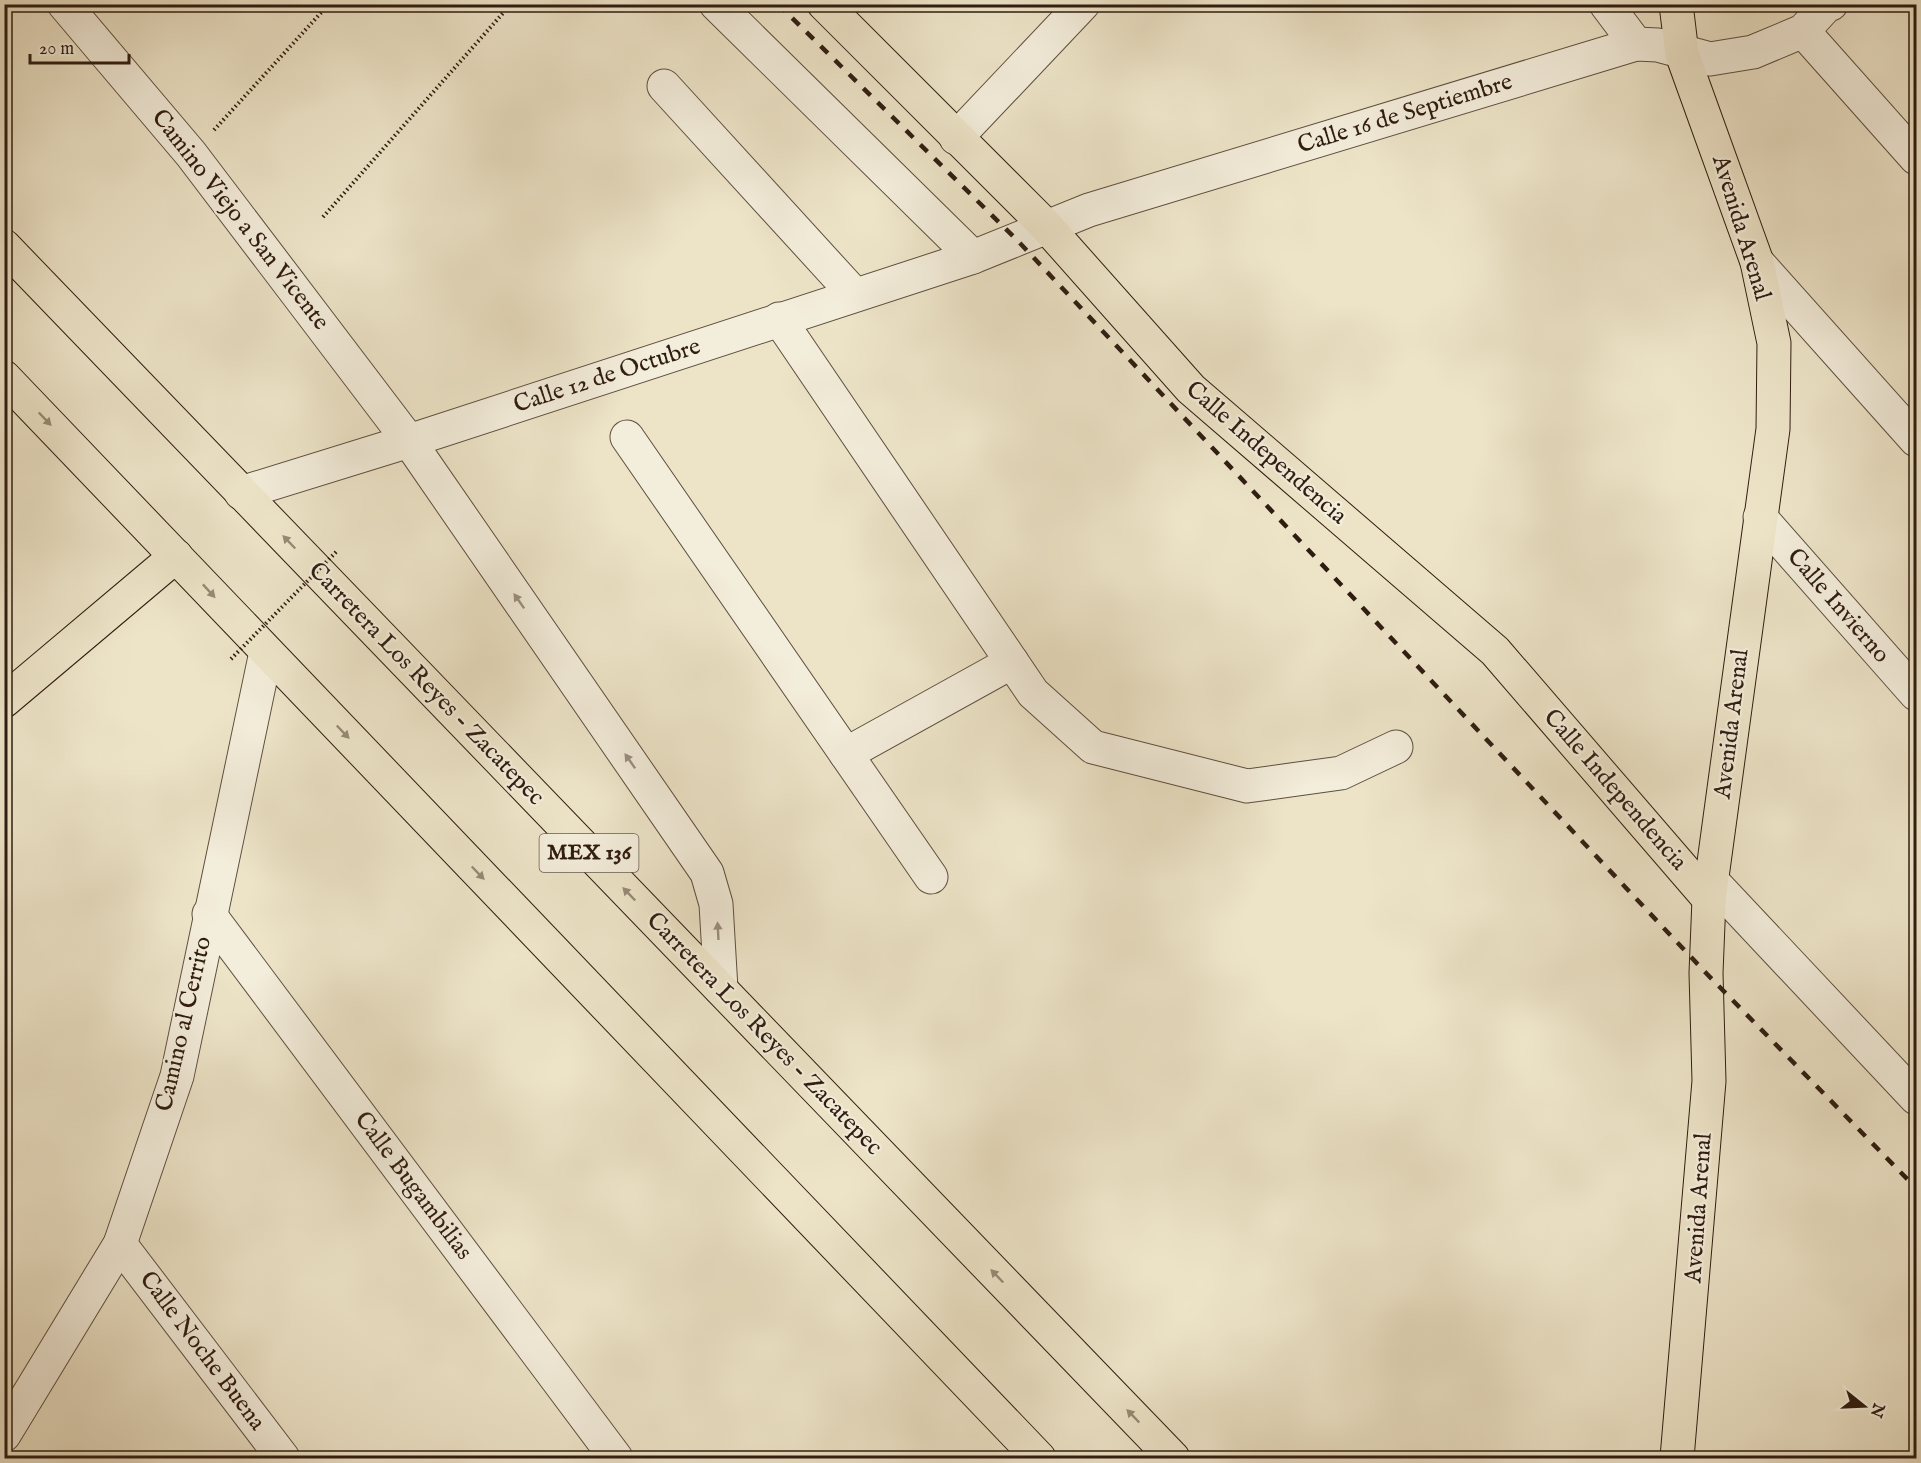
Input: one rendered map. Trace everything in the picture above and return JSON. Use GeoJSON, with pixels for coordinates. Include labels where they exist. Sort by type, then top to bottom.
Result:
{"type":"FeatureCollection","features":[{"type":"Feature","properties":{"kind":"main road","name":"Calle Independencia"},"geometry":{"type":"LineString","coordinates":[[824,4],[1047,228],[1191,389],[1495,651],[1711,890]]}},
{"type":"Feature","properties":{"kind":"main road","name":"Avenida Arenal"},"geometry":{"type":"LineString","coordinates":[[1676,4],[1682,54],[1757,262],[1774,343],[1773,429],[1711,890],[1706,972],[1709,1081],[1677,1458]]}},
{"type":"Feature","properties":{"kind":"main road","name":"Carretera Los Reyes - Zacatepec"},"geometry":{"type":"LineString","coordinates":[[4,246],[1173,1458]]}},
{"type":"Feature","properties":{"kind":"main road"},"geometry":{"type":"LineString","coordinates":[[4,377],[1039,1458]]}},
{"type":"Feature","properties":{"kind":"main road"},"geometry":{"type":"LineString","coordinates":[[4,700],[176,556]]}},
{"type":"Feature","properties":{"kind":"street","name":"Camino Viejo a San Vicente"},"geometry":{"type":"LineString","coordinates":[[64,4],[191,154],[409,441],[707,873],[716,904],[721,989]]}},
{"type":"Feature","properties":{"kind":"street"},"geometry":{"type":"LineString","coordinates":[[716,4],[973,257]]}},
{"type":"Feature","properties":{"kind":"street"},"geometry":{"type":"LineString","coordinates":[[956,138],[1083,4]]}},
{"type":"Feature","properties":{"kind":"street"},"geometry":{"type":"LineString","coordinates":[[1606,4],[1636,44]]}},
{"type":"Feature","properties":{"kind":"street","name":"Calle 16 de Septiembre"},"geometry":{"type":"LineString","coordinates":[[973,257],[1089,210],[1636,44],[1658,45],[1682,54],[1710,59],[1753,52],[1803,31],[1826,6],[1831,4]]}},
{"type":"Feature","properties":{"kind":"street"},"geometry":{"type":"LineString","coordinates":[[1803,31],[1917,158]]}},
{"type":"Feature","properties":{"kind":"street"},"geometry":{"type":"LineString","coordinates":[[664,86],[854,294]]}},
{"type":"Feature","properties":{"kind":"street","name":"Calle 12 de Octubre"},"geometry":{"type":"LineString","coordinates":[[241,492],[409,441],[973,257]]}},
{"type":"Feature","properties":{"kind":"street"},"geometry":{"type":"LineString","coordinates":[[1757,262],[1917,440]]}},
{"type":"Feature","properties":{"kind":"street"},"geometry":{"type":"LineString","coordinates":[[779,319],[1034,693],[1093,747],[1247,786],[1341,773],[1396,747]]}},
{"type":"Feature","properties":{"kind":"street"},"geometry":{"type":"LineString","coordinates":[[627,437],[931,877]]}},
{"type":"Feature","properties":{"kind":"street","name":"Calle Invierno"},"geometry":{"type":"LineString","coordinates":[[1760,517],[1917,694]]}},
{"type":"Feature","properties":{"kind":"street","name":"Camino al Cerrito"},"geometry":{"type":"LineString","coordinates":[[4,1435],[120,1244],[177,1076],[209,914],[266,652]]}},
{"type":"Feature","properties":{"kind":"street"},"geometry":{"type":"LineString","coordinates":[[846,754],[1012,662]]}},
{"type":"Feature","properties":{"kind":"street"},"geometry":{"type":"LineString","coordinates":[[1711,890],[1917,1098]]}},
{"type":"Feature","properties":{"kind":"street","name":"Calle Bugambilias"},"geometry":{"type":"LineString","coordinates":[[209,914],[616,1458]]}},
{"type":"Feature","properties":{"kind":"street","name":"Calle Noche Buena"},"geometry":{"type":"LineString","coordinates":[[120,1244],[283,1458]]}},
{"type":"Feature","properties":{"kind":"path"},"geometry":{"type":"LineString","coordinates":[[191,154],[329,4]]}},
{"type":"Feature","properties":{"kind":"path"},"geometry":{"type":"LineString","coordinates":[[323,217],[511,4]]}},
{"type":"Feature","properties":{"kind":"path"},"geometry":{"type":"LineString","coordinates":[[231,659],[338,550]]}},
{"type":"Feature","properties":{"kind":"railway"},"geometry":{"type":"LineString","coordinates":[[778,4],[1017,240],[1706,973],[1916,1188]]}}]}
